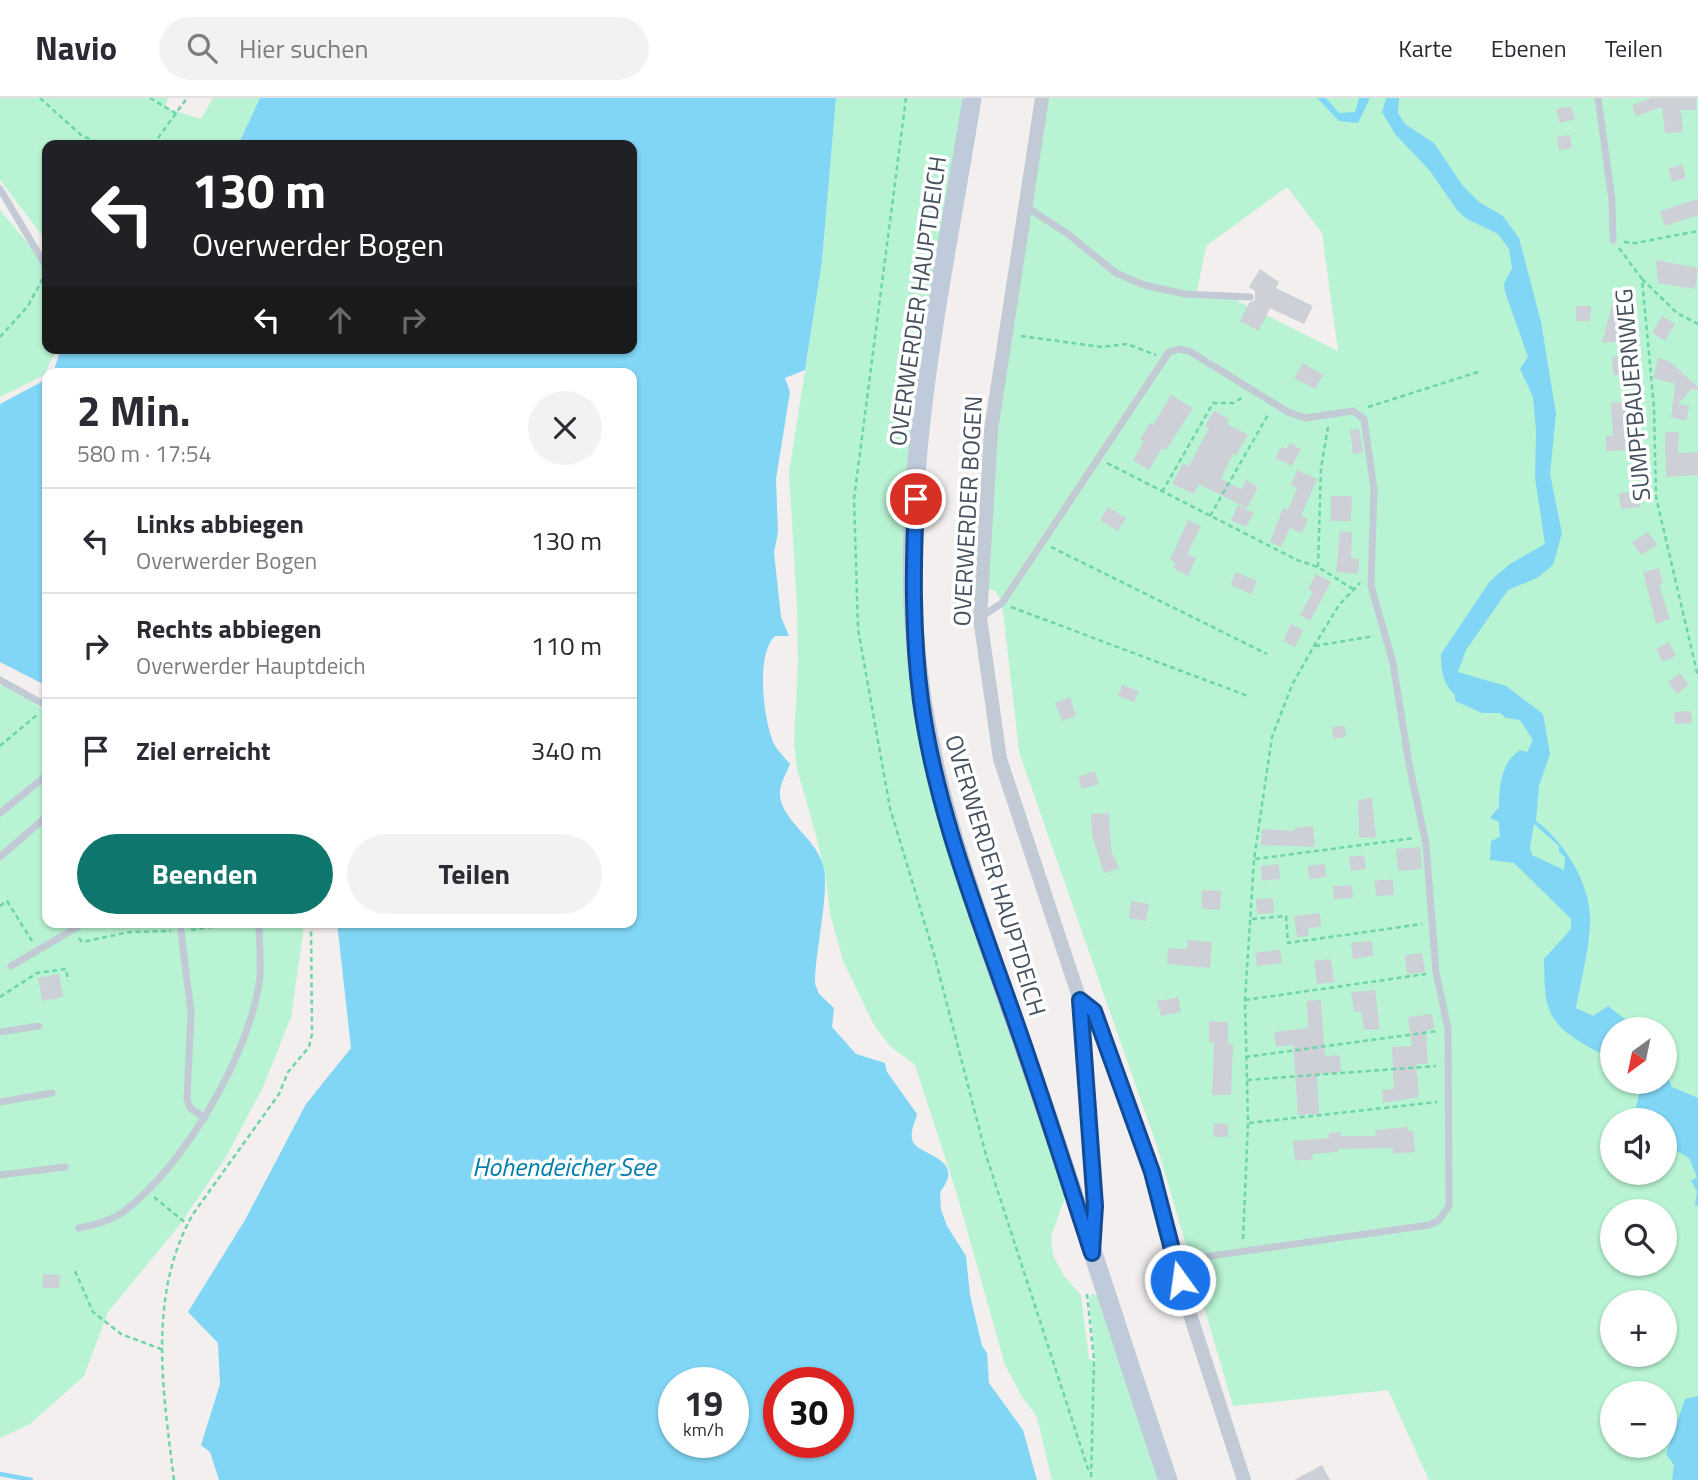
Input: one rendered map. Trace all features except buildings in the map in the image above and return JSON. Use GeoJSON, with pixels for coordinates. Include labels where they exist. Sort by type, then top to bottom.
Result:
{"type":"FeatureCollection","features":[{"type":"Feature","properties":{"kind":"street","name":"OVERWERDER HAUPTDEICH"},"geometry":{"type":"LineString","coordinates":[[972,98],[920,442],[913,568],[921,701],[933,766],[983,933],[1052,1128],[1168,1480]]}},
{"type":"Feature","properties":{"kind":"street","name":"OVERWERDER BOGEN"},"geometry":{"type":"LineString","coordinates":[[1042,98],[991,430],[981,618],[1000,759],[1080,1000],[1095,1206],[1092,1253]]}},
{"type":"Feature","properties":{"kind":"street","name":"OVERWERDER BOGEN"},"geometry":{"type":"LineString","coordinates":[[1080,1000],[1094,1011],[1152,1172],[1175,1261],[1244,1480]]}},
{"type":"Feature","properties":{"kind":"lane"},"geometry":{"type":"LineString","coordinates":[[1598,98],[1612,200],[1613,240]]}},
{"type":"Feature","properties":{"kind":"lane"},"geometry":{"type":"LineString","coordinates":[[0,189],[42,262]]}},
{"type":"Feature","properties":{"kind":"lane"},"geometry":{"type":"LineString","coordinates":[[1025,206],[1068,234],[1116,272],[1144,285],[1185,293],[1250,297]]}},
{"type":"Feature","properties":{"kind":"lane"},"geometry":{"type":"LineString","coordinates":[[981,618],[1002,603],[1169,352],[1178,349],[1189,351],[1274,404],[1305,418],[1353,411],[1364,419],[1374,489],[1371,586],[1395,672],[1409,764],[1425,836],[1436,972],[1448,1029],[1451,1100],[1450,1206],[1439,1220],[1429,1225],[1175,1261]]}},
{"type":"Feature","properties":{"kind":"lane"},"geometry":{"type":"LineString","coordinates":[[0,680],[42,703]]}},
{"type":"Feature","properties":{"kind":"lane"},"geometry":{"type":"LineString","coordinates":[[0,813],[42,779]]}},
{"type":"Feature","properties":{"kind":"lane"},"geometry":{"type":"LineString","coordinates":[[0,857],[42,820]]}},
{"type":"Feature","properties":{"kind":"lane"},"geometry":{"type":"LineString","coordinates":[[79,1228],[96,1225],[122,1213],[163,1176],[205,1118],[249,1021],[260,976],[259,928]]}},
{"type":"Feature","properties":{"kind":"lane"},"geometry":{"type":"LineString","coordinates":[[11,966],[74,929]]}},
{"type":"Feature","properties":{"kind":"lane"},"geometry":{"type":"LineString","coordinates":[[181,931],[191,1013],[187,1099],[190,1108],[205,1118]]}},
{"type":"Feature","properties":{"kind":"lane"},"geometry":{"type":"LineString","coordinates":[[0,1032],[38,1026]]}},
{"type":"Feature","properties":{"kind":"lane"},"geometry":{"type":"LineString","coordinates":[[0,1102],[52,1093]]}},
{"type":"Feature","properties":{"kind":"lane"},"geometry":{"type":"LineString","coordinates":[[0,1175],[65,1167]]}},
{"type":"Feature","properties":{"kind":"path"},"geometry":{"type":"LineString","coordinates":[[40,98],[81,135],[92,140]]}},
{"type":"Feature","properties":{"kind":"path"},"geometry":{"type":"LineString","coordinates":[[150,98],[177,114]]}},
{"type":"Feature","properties":{"kind":"path"},"geometry":{"type":"LineString","coordinates":[[157,140],[187,98]]}},
{"type":"Feature","properties":{"kind":"path"},"geometry":{"type":"LineString","coordinates":[[1613,240],[1636,243],[1698,231]]}},
{"type":"Feature","properties":{"kind":"path","name":"SUMPFBAUERNWEG"},"geometry":{"type":"LineString","coordinates":[[1613,240],[1642,279],[1654,407],[1656,497],[1698,677]]}},
{"type":"Feature","properties":{"kind":"path"},"geometry":{"type":"LineString","coordinates":[[0,337],[28,306],[35,287],[42,278]]}},
{"type":"Feature","properties":{"kind":"path"},"geometry":{"type":"LineString","coordinates":[[1642,279],[1677,313],[1698,324]]}},
{"type":"Feature","properties":{"kind":"path"},"geometry":{"type":"LineString","coordinates":[[1004,333],[1102,347],[1127,344],[1164,358]]}},
{"type":"Feature","properties":{"kind":"path"},"geometry":{"type":"LineString","coordinates":[[1353,411],[1441,386],[1478,372]]}},
{"type":"Feature","properties":{"kind":"path"},"geometry":{"type":"LineString","coordinates":[[1161,492],[1213,403],[1239,402],[1249,389]]}},
{"type":"Feature","properties":{"kind":"path"},"geometry":{"type":"LineString","coordinates":[[1210,516],[1274,404]]}},
{"type":"Feature","properties":{"kind":"path"},"geometry":{"type":"LineString","coordinates":[[1318,566],[1321,468],[1330,414]]}},
{"type":"Feature","properties":{"kind":"path"},"geometry":{"type":"LineString","coordinates":[[1098,457],[1161,492],[1297,560],[1318,566],[1354,589]]}},
{"type":"Feature","properties":{"kind":"path"},"geometry":{"type":"LineString","coordinates":[[1042,543],[1267,654]]}},
{"type":"Feature","properties":{"kind":"path"},"geometry":{"type":"LineString","coordinates":[[1242,1252],[1248,1124],[1245,1000],[1254,859],[1272,737],[1292,685],[1314,646],[1339,605],[1372,571]]}},
{"type":"Feature","properties":{"kind":"path"},"geometry":{"type":"LineString","coordinates":[[1002,603],[1248,696]]}},
{"type":"Feature","properties":{"kind":"path"},"geometry":{"type":"LineString","coordinates":[[1314,646],[1384,634]]}},
{"type":"Feature","properties":{"kind":"path"},"geometry":{"type":"LineString","coordinates":[[0,746],[42,710]]}},
{"type":"Feature","properties":{"kind":"path"},"geometry":{"type":"LineString","coordinates":[[1254,859],[1425,836]]}},
{"type":"Feature","properties":{"kind":"path"},"geometry":{"type":"LineString","coordinates":[[0,906],[7,901],[38,949]]}},
{"type":"Feature","properties":{"kind":"path"},"geometry":{"type":"LineString","coordinates":[[1251,919],[1286,916],[1288,943],[1432,923]]}},
{"type":"Feature","properties":{"kind":"path"},"geometry":{"type":"LineString","coordinates":[[74,929],[82,942],[130,932],[203,928]]}},
{"type":"Feature","properties":{"kind":"path"},"geometry":{"type":"LineString","coordinates":[[174,1480],[162,1349],[164,1303],[181,1234],[279,1094],[288,1072],[309,1047],[313,1016],[311,928]]}},
{"type":"Feature","properties":{"kind":"path"},"geometry":{"type":"LineString","coordinates":[[0,997],[37,974],[66,969],[68,981]]}},
{"type":"Feature","properties":{"kind":"path"},"geometry":{"type":"LineString","coordinates":[[1245,1000],[1436,972]]}},
{"type":"Feature","properties":{"kind":"path"},"geometry":{"type":"LineString","coordinates":[[1245,1057],[1448,1029]]}},
{"type":"Feature","properties":{"kind":"path"},"geometry":{"type":"LineString","coordinates":[[1247,1080],[1450,1065]]}},
{"type":"Feature","properties":{"kind":"path"},"geometry":{"type":"LineString","coordinates":[[1248,1124],[1451,1100]]}},
{"type":"Feature","properties":{"kind":"path"},"geometry":{"type":"LineString","coordinates":[[146,1191],[187,1224]]}},
{"type":"Feature","properties":{"kind":"path"},"geometry":{"type":"LineString","coordinates":[[75,1271],[93,1312],[121,1334],[162,1349]]}},
{"type":"Feature","properties":{"kind":"path"},"geometry":{"type":"LineString","coordinates":[[1087,1294],[1094,1360],[1091,1480]]}},
{"type":"Feature","properties":{"kind":"green space"},"geometry":{"type":"Polygon","coordinates":[[[0,98],[168,98],[165,108],[201,119],[213,98],[260,98],[240,140],[42,140],[42,235],[0,180],[0,98]]]}},
{"type":"Feature","properties":{"kind":"green space"},"geometry":{"type":"Polygon","coordinates":[[[836,98],[965,98],[904,540],[904,616],[911,677],[1065,1198],[1051,1236],[1053,1255],[1064,1276],[1081,1295],[1089,1359],[1095,1361],[1089,1297],[1093,1293],[1099,1297],[1162,1480],[1052,1480],[1037,1417],[1022,1397],[1005,1365],[956,1191],[915,1065],[890,1046],[874,1025],[843,961],[830,914],[826,878],[797,769],[794,744],[798,662],[797,606],[789,473],[822,261],[836,98]]]}},
{"type":"Feature","properties":{"kind":"green space"},"geometry":{"type":"Polygon","coordinates":[[[1048,98],[1698,98],[1698,1396],[1685,1400],[1677,1449],[1677,1381],[1600,1381],[1600,1458],[1676,1458],[1672,1480],[1429,1480],[1388,1390],[1233,1406],[1158,1149],[1019,752],[1002,603],[996,591],[987,589],[997,430],[1048,98]],[[1287,187],[1206,246],[1196,297],[1234,299],[1338,351],[1322,233],[1287,187]]]}},
{"type":"Feature","properties":{"kind":"green space"},"geometry":{"type":"Polygon","coordinates":[[[0,210],[42,260],[42,354],[54,354],[47,368],[42,368],[42,376],[0,397],[0,210]]]}},
{"type":"Feature","properties":{"kind":"green space"},"geometry":{"type":"Polygon","coordinates":[[[0,685],[12,688],[42,709],[42,928],[304,928],[291,1017],[264,1085],[226,1157],[178,1227],[108,1312],[84,1376],[30,1424],[0,1438],[0,685]]]}},
{"type":"Feature","properties":{"kind":"water","name":"Hohendeicher See"},"geometry":{"type":"Polygon","coordinates":[[[260,98],[836,98],[822,261],[805,370],[785,378],[790,392],[776,479],[778,533],[774,552],[781,617],[789,636],[775,636],[769,645],[763,672],[764,703],[773,742],[790,764],[780,790],[781,801],[791,820],[814,847],[824,869],[825,893],[815,984],[819,994],[834,1008],[832,1027],[856,1054],[885,1063],[887,1072],[917,1114],[912,1132],[913,1142],[945,1165],[948,1172],[947,1181],[940,1192],[941,1210],[947,1226],[966,1256],[970,1295],[982,1346],[987,1353],[989,1383],[1023,1430],[1037,1480],[219,1480],[210,1452],[201,1445],[220,1384],[218,1343],[188,1312],[245,1220],[306,1104],[351,1048],[338,928],[637,928],[637,368],[55,368],[59,354],[637,354],[637,140],[240,140],[260,98]]]}},
{"type":"Feature","properties":{"kind":"water"},"geometry":{"type":"Polygon","coordinates":[[[1317,98],[1326,98],[1339,113],[1355,112],[1359,98],[1370,98],[1358,123],[1339,121],[1317,98]]]}},
{"type":"Feature","properties":{"kind":"water"},"geometry":{"type":"Polygon","coordinates":[[[1386,98],[1399,98],[1398,113],[1405,124],[1434,143],[1463,186],[1479,202],[1503,216],[1519,238],[1541,322],[1556,414],[1550,474],[1562,533],[1553,565],[1537,578],[1508,590],[1466,650],[1458,672],[1506,686],[1543,714],[1550,754],[1539,786],[1536,821],[1557,841],[1575,866],[1589,909],[1588,944],[1576,1008],[1593,1016],[1608,1006],[1622,1017],[1600,1017],[1600,1053],[1569,1035],[1560,1026],[1553,1017],[1546,998],[1544,959],[1571,929],[1571,919],[1514,863],[1490,860],[1491,841],[1500,837],[1499,822],[1490,818],[1499,807],[1505,768],[1520,750],[1527,752],[1533,740],[1520,720],[1506,718],[1500,713],[1482,713],[1455,701],[1455,695],[1445,682],[1442,666],[1441,654],[1490,581],[1510,564],[1545,544],[1535,478],[1536,431],[1533,397],[1520,369],[1528,357],[1504,284],[1512,268],[1509,249],[1498,234],[1467,219],[1457,210],[1430,171],[1395,134],[1382,112],[1386,98]],[[1534,824],[1530,847],[1532,855],[1564,870],[1565,857],[1559,852],[1559,846],[1534,824]]]}},
{"type":"Feature","properties":{"kind":"water"},"geometry":{"type":"Polygon","coordinates":[[[42,382],[42,683],[0,662],[0,404],[42,382]]]}},
{"type":"Feature","properties":{"kind":"water"},"geometry":{"type":"Polygon","coordinates":[[[1677,1089],[1698,1098],[1698,1206],[1695,1205],[1697,1191],[1691,1181],[1697,1177],[1689,1158],[1677,1151],[1677,1108],[1636,1108],[1639,1095],[1677,1094],[1677,1089]]]}},
{"type":"Feature","properties":{"kind":"water"},"geometry":{"type":"Polygon","coordinates":[[[1698,1396],[1698,1480],[1672,1480],[1674,1465],[1669,1458],[1677,1458],[1677,1422],[1685,1399],[1698,1396]]]}},
{"type":"Feature","properties":{"kind":"waterway"},"geometry":{"type":"LineString","coordinates":[[0,1474],[31,1480]]}},
{"type":"Feature","properties":{"kind":"route"},"geometry":{"type":"LineString","coordinates":[[916,499],[913,568],[921,701],[933,766],[983,933],[1052,1128],[1092,1253],[1095,1206],[1080,1000],[1094,1011],[1152,1172],[1180,1280]]}}]}
